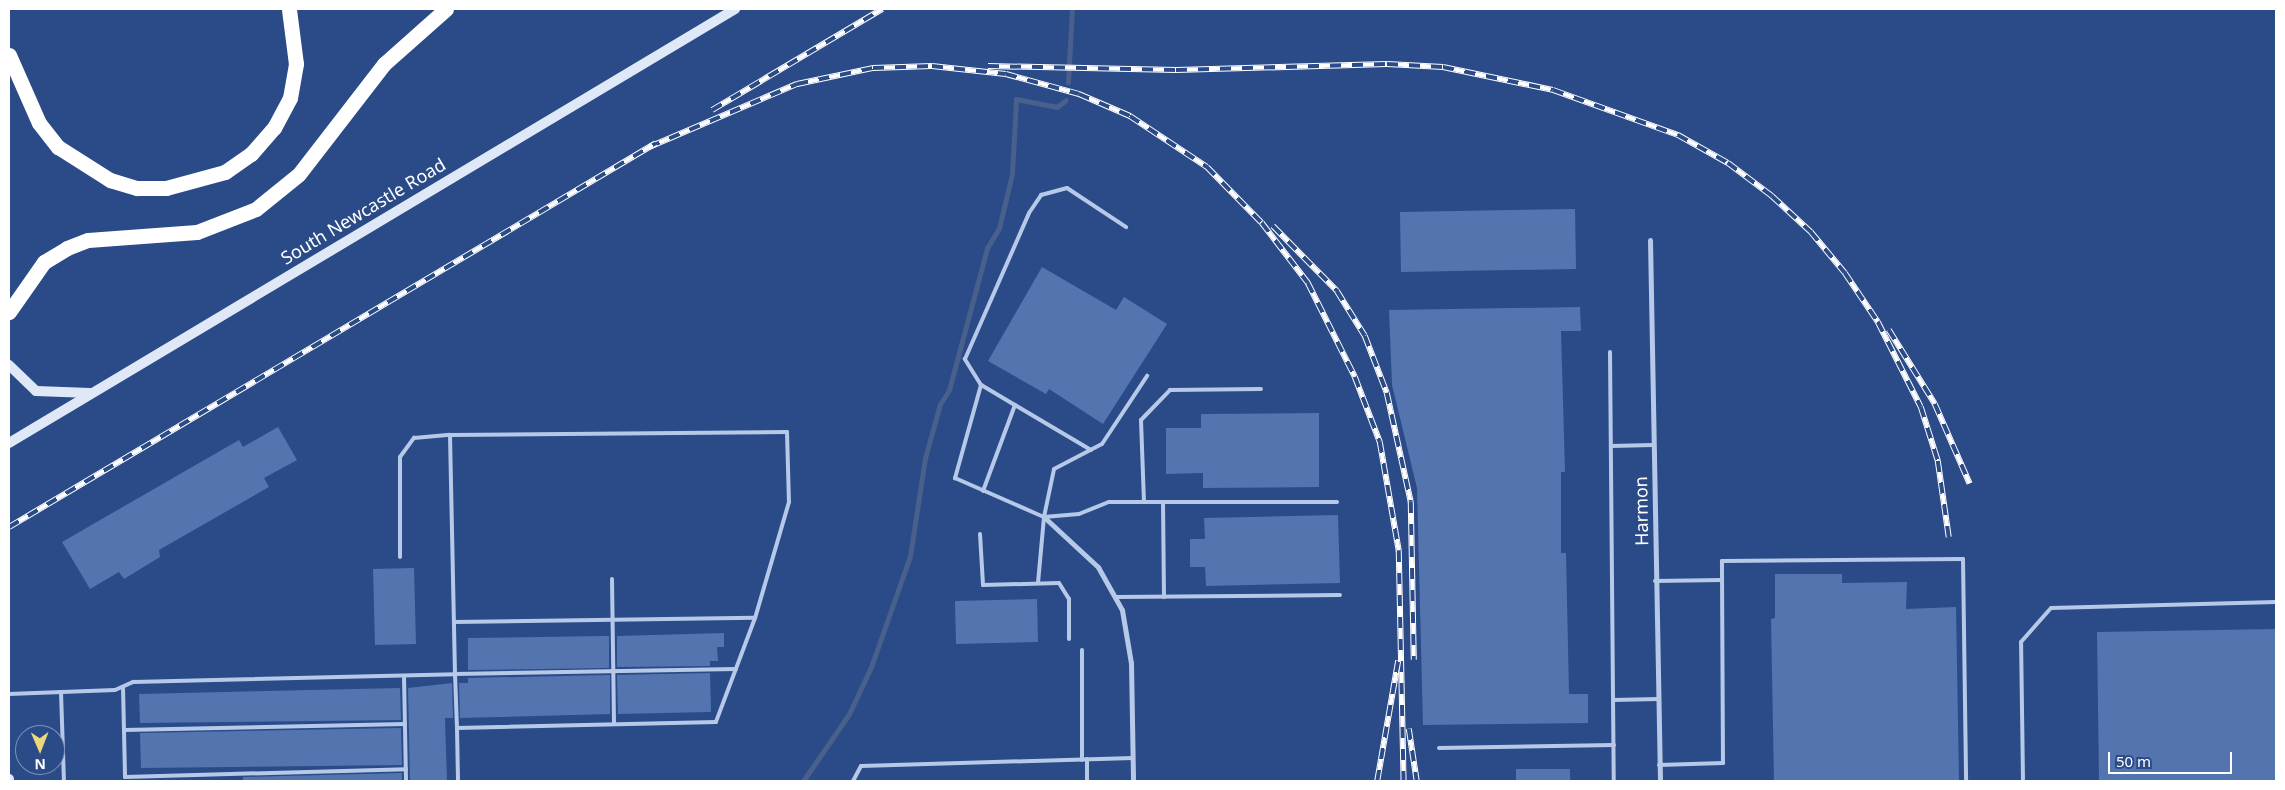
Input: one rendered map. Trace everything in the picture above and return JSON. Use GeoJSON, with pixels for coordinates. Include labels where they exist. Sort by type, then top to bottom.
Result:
{"type":"FeatureCollection","features":[{"type":"Feature","properties":{"kind":"highway"},"geometry":{"type":"LineString","coordinates":[[9,55],[39,124],[58,147],[110,180],[137,188],[166,188],[225,172],[251,154],[274,128],[290,98],[296,64],[289,9]]}},
{"type":"Feature","properties":{"kind":"highway"},"geometry":{"type":"LineString","coordinates":[[9,312],[44,262],[66,248],[88,240],[197,232],[256,209],[298,174],[384,64],[446,9]]}},
{"type":"Feature","properties":{"kind":"street","name":"South Newcastle Road"},"geometry":{"type":"LineString","coordinates":[[9,444],[91,392],[735,9]]}},
{"type":"Feature","properties":{"kind":"street","name":"Harmon"},"geometry":{"type":"LineString","coordinates":[[1650,240],[1660,781]]}},
{"type":"Feature","properties":{"kind":"street"},"geometry":{"type":"LineString","coordinates":[[9,365],[36,391],[91,392]]}},
{"type":"Feature","properties":{"kind":"street"},"geometry":{"type":"LineString","coordinates":[[1044,517],[1079,546],[1116,597],[1131,663],[1133,781]]}},
{"type":"Feature","properties":{"kind":"lane"},"geometry":{"type":"LineString","coordinates":[[1091,450],[981,385],[965,360],[1029,213],[1041,195],[1067,188],[1126,227]]}},
{"type":"Feature","properties":{"kind":"lane"},"geometry":{"type":"LineString","coordinates":[[1610,352],[1614,781]]}},
{"type":"Feature","properties":{"kind":"lane"},"geometry":{"type":"LineString","coordinates":[[1038,584],[1044,517],[1054,469],[1102,444],[1148,376]]}},
{"type":"Feature","properties":{"kind":"lane"},"geometry":{"type":"LineString","coordinates":[[981,385],[955,478],[1044,517],[1079,514],[1109,502],[1337,502]]}},
{"type":"Feature","properties":{"kind":"lane"},"geometry":{"type":"LineString","coordinates":[[1144,502],[1141,420],[1170,390],[1261,388]]}},
{"type":"Feature","properties":{"kind":"lane"},"geometry":{"type":"LineString","coordinates":[[983,490],[1015,405]]}},
{"type":"Feature","properties":{"kind":"lane"},"geometry":{"type":"LineString","coordinates":[[400,557],[400,458],[414,438],[450,435],[787,432],[789,502],[755,618],[716,722],[457,728]]}},
{"type":"Feature","properties":{"kind":"lane"},"geometry":{"type":"LineString","coordinates":[[450,435],[458,781]]}},
{"type":"Feature","properties":{"kind":"lane"},"geometry":{"type":"LineString","coordinates":[[1611,446],[1653,446]]}},
{"type":"Feature","properties":{"kind":"lane"},"geometry":{"type":"LineString","coordinates":[[1163,502],[1164,597]]}},
{"type":"Feature","properties":{"kind":"lane"},"geometry":{"type":"LineString","coordinates":[[980,534],[983,585],[1058,583],[1069,599],[1069,639]]}},
{"type":"Feature","properties":{"kind":"lane"},"geometry":{"type":"LineString","coordinates":[[1659,765],[1723,763],[1722,561],[1963,559],[1966,781]]}},
{"type":"Feature","properties":{"kind":"lane"},"geometry":{"type":"LineString","coordinates":[[612,579],[614,724]]}},
{"type":"Feature","properties":{"kind":"lane"},"geometry":{"type":"LineString","coordinates":[[1656,582],[1722,580]]}},
{"type":"Feature","properties":{"kind":"lane"},"geometry":{"type":"LineString","coordinates":[[1116,597],[1340,596]]}},
{"type":"Feature","properties":{"kind":"lane"},"geometry":{"type":"LineString","coordinates":[[2023,781],[2021,642],[2051,608],[2276,602]]}},
{"type":"Feature","properties":{"kind":"lane"},"geometry":{"type":"LineString","coordinates":[[454,622],[755,618]]}},
{"type":"Feature","properties":{"kind":"lane"},"geometry":{"type":"LineString","coordinates":[[1082,650],[1084,760],[1087,781]]}},
{"type":"Feature","properties":{"kind":"lane"},"geometry":{"type":"LineString","coordinates":[[9,694],[115,690],[133,682],[736,669]]}},
{"type":"Feature","properties":{"kind":"lane"},"geometry":{"type":"LineString","coordinates":[[404,676],[406,781]]}},
{"type":"Feature","properties":{"kind":"lane"},"geometry":{"type":"LineString","coordinates":[[123,687],[125,777],[406,769]]}},
{"type":"Feature","properties":{"kind":"lane"},"geometry":{"type":"LineString","coordinates":[[61,692],[64,781]]}},
{"type":"Feature","properties":{"kind":"lane"},"geometry":{"type":"LineString","coordinates":[[1613,700],[1658,699]]}},
{"type":"Feature","properties":{"kind":"lane"},"geometry":{"type":"LineString","coordinates":[[124,730],[405,724]]}},
{"type":"Feature","properties":{"kind":"lane"},"geometry":{"type":"LineString","coordinates":[[1438,748],[1614,745]]}},
{"type":"Feature","properties":{"kind":"lane"},"geometry":{"type":"LineString","coordinates":[[853,781],[860,766],[1133,758]]}},
{"type":"Feature","properties":{"kind":"lane"},"geometry":{"type":"LineString","coordinates":[[189,775],[189,781]]}},
{"type":"Feature","properties":{"kind":"building"},"geometry":{"type":"Polygon","coordinates":[[[1575,209],[1576,269],[1401,272],[1400,212],[1575,209]]]}},
{"type":"Feature","properties":{"kind":"building"},"geometry":{"type":"Polygon","coordinates":[[[1042,267],[1116,310],[1124,297],[1167,324],[1103,424],[1049,389],[1046,394],[988,361],[1042,267]]]}},
{"type":"Feature","properties":{"kind":"building"},"geometry":{"type":"Polygon","coordinates":[[[1580,307],[1581,331],[1561,331],[1565,472],[1561,472],[1561,553],[1566,553],[1569,694],[1588,694],[1588,723],[1423,725],[1417,488],[1392,385],[1389,310],[1580,307]]]}},
{"type":"Feature","properties":{"kind":"building"},"geometry":{"type":"Polygon","coordinates":[[[1319,413],[1319,487],[1203,488],[1203,473],[1166,474],[1166,428],[1201,428],[1201,414],[1319,413]]]}},
{"type":"Feature","properties":{"kind":"building"},"geometry":{"type":"Polygon","coordinates":[[[278,427],[297,460],[264,478],[269,487],[159,550],[160,557],[124,579],[119,572],[90,589],[62,542],[239,440],[243,447],[278,427]]]}},
{"type":"Feature","properties":{"kind":"building"},"geometry":{"type":"Polygon","coordinates":[[[1338,515],[1340,583],[1206,586],[1205,567],[1190,567],[1190,539],[1205,539],[1204,518],[1338,515]]]}},
{"type":"Feature","properties":{"kind":"building"},"geometry":{"type":"Polygon","coordinates":[[[414,568],[416,644],[375,645],[373,569],[414,568]]]}},
{"type":"Feature","properties":{"kind":"building"},"geometry":{"type":"Polygon","coordinates":[[[1775,574],[1842,574],[1842,583],[1907,582],[1906,609],[1956,607],[1959,781],[1774,781],[1771,619],[1775,618],[1775,574]]]}},
{"type":"Feature","properties":{"kind":"building"},"geometry":{"type":"Polygon","coordinates":[[[1037,599],[1038,642],[956,644],[955,601],[1037,599]]]}},
{"type":"Feature","properties":{"kind":"building"},"geometry":{"type":"Polygon","coordinates":[[[2276,629],[2276,781],[2099,781],[2097,632],[2276,629]]]}},
{"type":"Feature","properties":{"kind":"building"},"geometry":{"type":"Polygon","coordinates":[[[724,633],[724,647],[717,647],[718,661],[710,661],[710,666],[617,667],[617,636],[724,633]]]}},
{"type":"Feature","properties":{"kind":"building"},"geometry":{"type":"Polygon","coordinates":[[[609,636],[609,668],[468,670],[468,638],[609,636]]]}},
{"type":"Feature","properties":{"kind":"building"},"geometry":{"type":"Polygon","coordinates":[[[710,673],[711,712],[618,714],[617,675],[710,673]]]}},
{"type":"Feature","properties":{"kind":"building"},"geometry":{"type":"Polygon","coordinates":[[[610,675],[610,714],[460,718],[459,683],[468,683],[468,678],[610,675]]]}},
{"type":"Feature","properties":{"kind":"building"},"geometry":{"type":"Polygon","coordinates":[[[452,683],[453,718],[445,718],[447,781],[410,781],[408,688],[452,683]]]}},
{"type":"Feature","properties":{"kind":"building"},"geometry":{"type":"Polygon","coordinates":[[[400,688],[401,720],[140,723],[139,694],[400,688]]]}},
{"type":"Feature","properties":{"kind":"building"},"geometry":{"type":"Polygon","coordinates":[[[401,728],[402,765],[141,768],[140,733],[401,728]]]}},
{"type":"Feature","properties":{"kind":"building"},"geometry":{"type":"Polygon","coordinates":[[[1516,769],[1570,769],[1570,781],[1516,781],[1516,769]]]}},
{"type":"Feature","properties":{"kind":"building"},"geometry":{"type":"Polygon","coordinates":[[[402,773],[402,781],[243,781],[243,777],[402,773]]]}},
{"type":"Feature","properties":{"kind":"waterway"},"geometry":{"type":"LineString","coordinates":[[1068,82],[1072,9]]}},
{"type":"Feature","properties":{"kind":"waterway"},"geometry":{"type":"LineString","coordinates":[[803,781],[849,714],[871,667],[910,556],[925,458],[940,404],[949,390],[987,248],[999,228],[1012,174],[1016,99],[1057,107],[1066,100]]}},
{"type":"Feature","properties":{"kind":"railway"},"geometry":{"type":"LineString","coordinates":[[712,110],[882,9]]}},
{"type":"Feature","properties":{"kind":"railway"},"geometry":{"type":"LineString","coordinates":[[988,66],[1176,70],[1387,64],[1443,67],[1553,90],[1678,135],[1728,163],[1772,196],[1811,232],[1845,273],[1878,322],[1921,407],[1938,461],[1949,537]]}},
{"type":"Feature","properties":{"kind":"railway"},"geometry":{"type":"LineString","coordinates":[[649,147],[797,84],[873,68],[932,66],[1006,74],[1079,94],[1130,116],[1207,167],[1262,223],[1308,283],[1355,377],[1380,442],[1399,551],[1404,781]]}},
{"type":"Feature","properties":{"kind":"railway"},"geometry":{"type":"LineString","coordinates":[[9,527],[656,143]]}},
{"type":"Feature","properties":{"kind":"railway"},"geometry":{"type":"LineString","coordinates":[[1273,226],[1337,291],[1365,336],[1387,393],[1411,502],[1414,660]]}},
{"type":"Feature","properties":{"kind":"railway"},"geometry":{"type":"LineString","coordinates":[[1889,330],[1935,404],[1970,484]]}},
{"type":"Feature","properties":{"kind":"railway"},"geometry":{"type":"LineString","coordinates":[[1377,781],[1398,661]]}},
{"type":"Feature","properties":{"kind":"railway"},"geometry":{"type":"LineString","coordinates":[[1409,729],[1417,781]]}}]}
